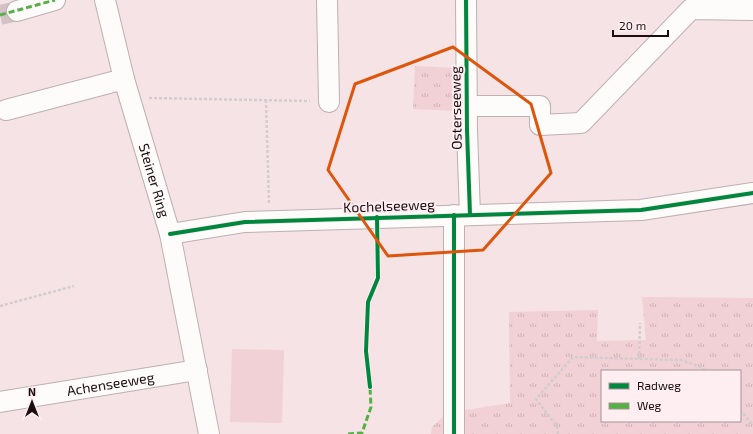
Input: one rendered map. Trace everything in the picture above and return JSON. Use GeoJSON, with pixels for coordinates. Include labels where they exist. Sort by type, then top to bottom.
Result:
{"type":"FeatureCollection","features":[{"type":"Feature","properties":{"kind":"street"},"geometry":{"type":"LineString","coordinates":[[17,11],[55,0]]}},
{"type":"Feature","properties":{"kind":"street","name":"Steiner Ring"},"geometry":{"type":"LineString","coordinates":[[105,0],[126,88],[170,234],[209,434]]}},
{"type":"Feature","properties":{"kind":"street"},"geometry":{"type":"LineString","coordinates":[[327,0],[329,102]]}},
{"type":"Feature","properties":{"kind":"street","name":"Osterseeweg"},"geometry":{"type":"LineString","coordinates":[[454,434],[467,106],[466,0]]}},
{"type":"Feature","properties":{"kind":"street"},"geometry":{"type":"LineString","coordinates":[[467,106],[540,106],[540,125],[581,123],[691,9],[753,10]]}},
{"type":"Feature","properties":{"kind":"street"},"geometry":{"type":"LineString","coordinates":[[6,110],[126,88]]}},
{"type":"Feature","properties":{"kind":"street","name":"Kochelseeweg"},"geometry":{"type":"LineString","coordinates":[[170,234],[245,222],[641,210],[753,193]]}},
{"type":"Feature","properties":{"kind":"street","name":"Achenseeweg"},"geometry":{"type":"LineString","coordinates":[[0,402],[197,370]]}},
{"type":"Feature","properties":{"kind":"path"},"geometry":{"type":"LineString","coordinates":[[126,88],[266,100],[329,102]]}},
{"type":"Feature","properties":{"kind":"path"},"geometry":{"type":"LineString","coordinates":[[266,100],[269,221]]}},
{"type":"Feature","properties":{"kind":"path"},"geometry":{"type":"LineString","coordinates":[[370,387],[366,351],[368,302],[378,278],[376,217]]}},
{"type":"Feature","properties":{"kind":"path"},"geometry":{"type":"LineString","coordinates":[[0,306],[74,286]]}},
{"type":"Feature","properties":{"kind":"path"},"geometry":{"type":"LineString","coordinates":[[639,359],[640,323]]}},
{"type":"Feature","properties":{"kind":"path"},"geometry":{"type":"LineString","coordinates":[[558,434],[557,426],[536,399],[573,358],[681,360],[701,367],[704,370]]}},
{"type":"Feature","properties":{"kind":"path"},"geometry":{"type":"LineString","coordinates":[[741,411],[753,425]]}},
{"type":"Feature","properties":{"kind":"highlighted area"},"geometry":{"type":"Polygon","coordinates":[[[453,47],[531,104],[551,173],[483,250],[388,256],[328,170],[355,84],[453,47]]]}},
{"type":"Feature","properties":{"kind":"green space"},"geometry":{"type":"Polygon","coordinates":[[[415,66],[459,68],[457,111],[413,109],[415,66]]]}},
{"type":"Feature","properties":{"kind":"green space"},"geometry":{"type":"Polygon","coordinates":[[[642,297],[753,298],[753,434],[431,434],[432,427],[447,413],[510,403],[509,312],[598,310],[597,341],[646,340],[642,297]]]}},
{"type":"Feature","properties":{"kind":"green space"},"geometry":{"type":"Polygon","coordinates":[[[232,349],[284,350],[282,423],[230,422],[232,349]]]}},
{"type":"Feature","properties":{"kind":"tunnel"},"geometry":{"type":"LineString","coordinates":[[0,15],[17,11]]}},
{"type":"Feature","properties":{"kind":"marked path"},"geometry":{"type":"LineString","coordinates":[[0,15],[55,0]]}},
{"type":"Feature","properties":{"kind":"marked path"},"geometry":{"type":"LineString","coordinates":[[348,434],[362,433],[371,407],[370,387]]}},
{"type":"Feature","properties":{"kind":"cycle path"},"geometry":{"type":"LineString","coordinates":[[466,0],[467,130],[470,215]]}},
{"type":"Feature","properties":{"kind":"cycle path"},"geometry":{"type":"LineString","coordinates":[[170,234],[245,222],[641,210],[753,193]]}},
{"type":"Feature","properties":{"kind":"cycle path"},"geometry":{"type":"LineString","coordinates":[[454,215],[454,434]]}},
{"type":"Feature","properties":{"kind":"cycle path"},"geometry":{"type":"LineString","coordinates":[[370,387],[366,351],[368,302],[378,278],[377,217]]}}]}
